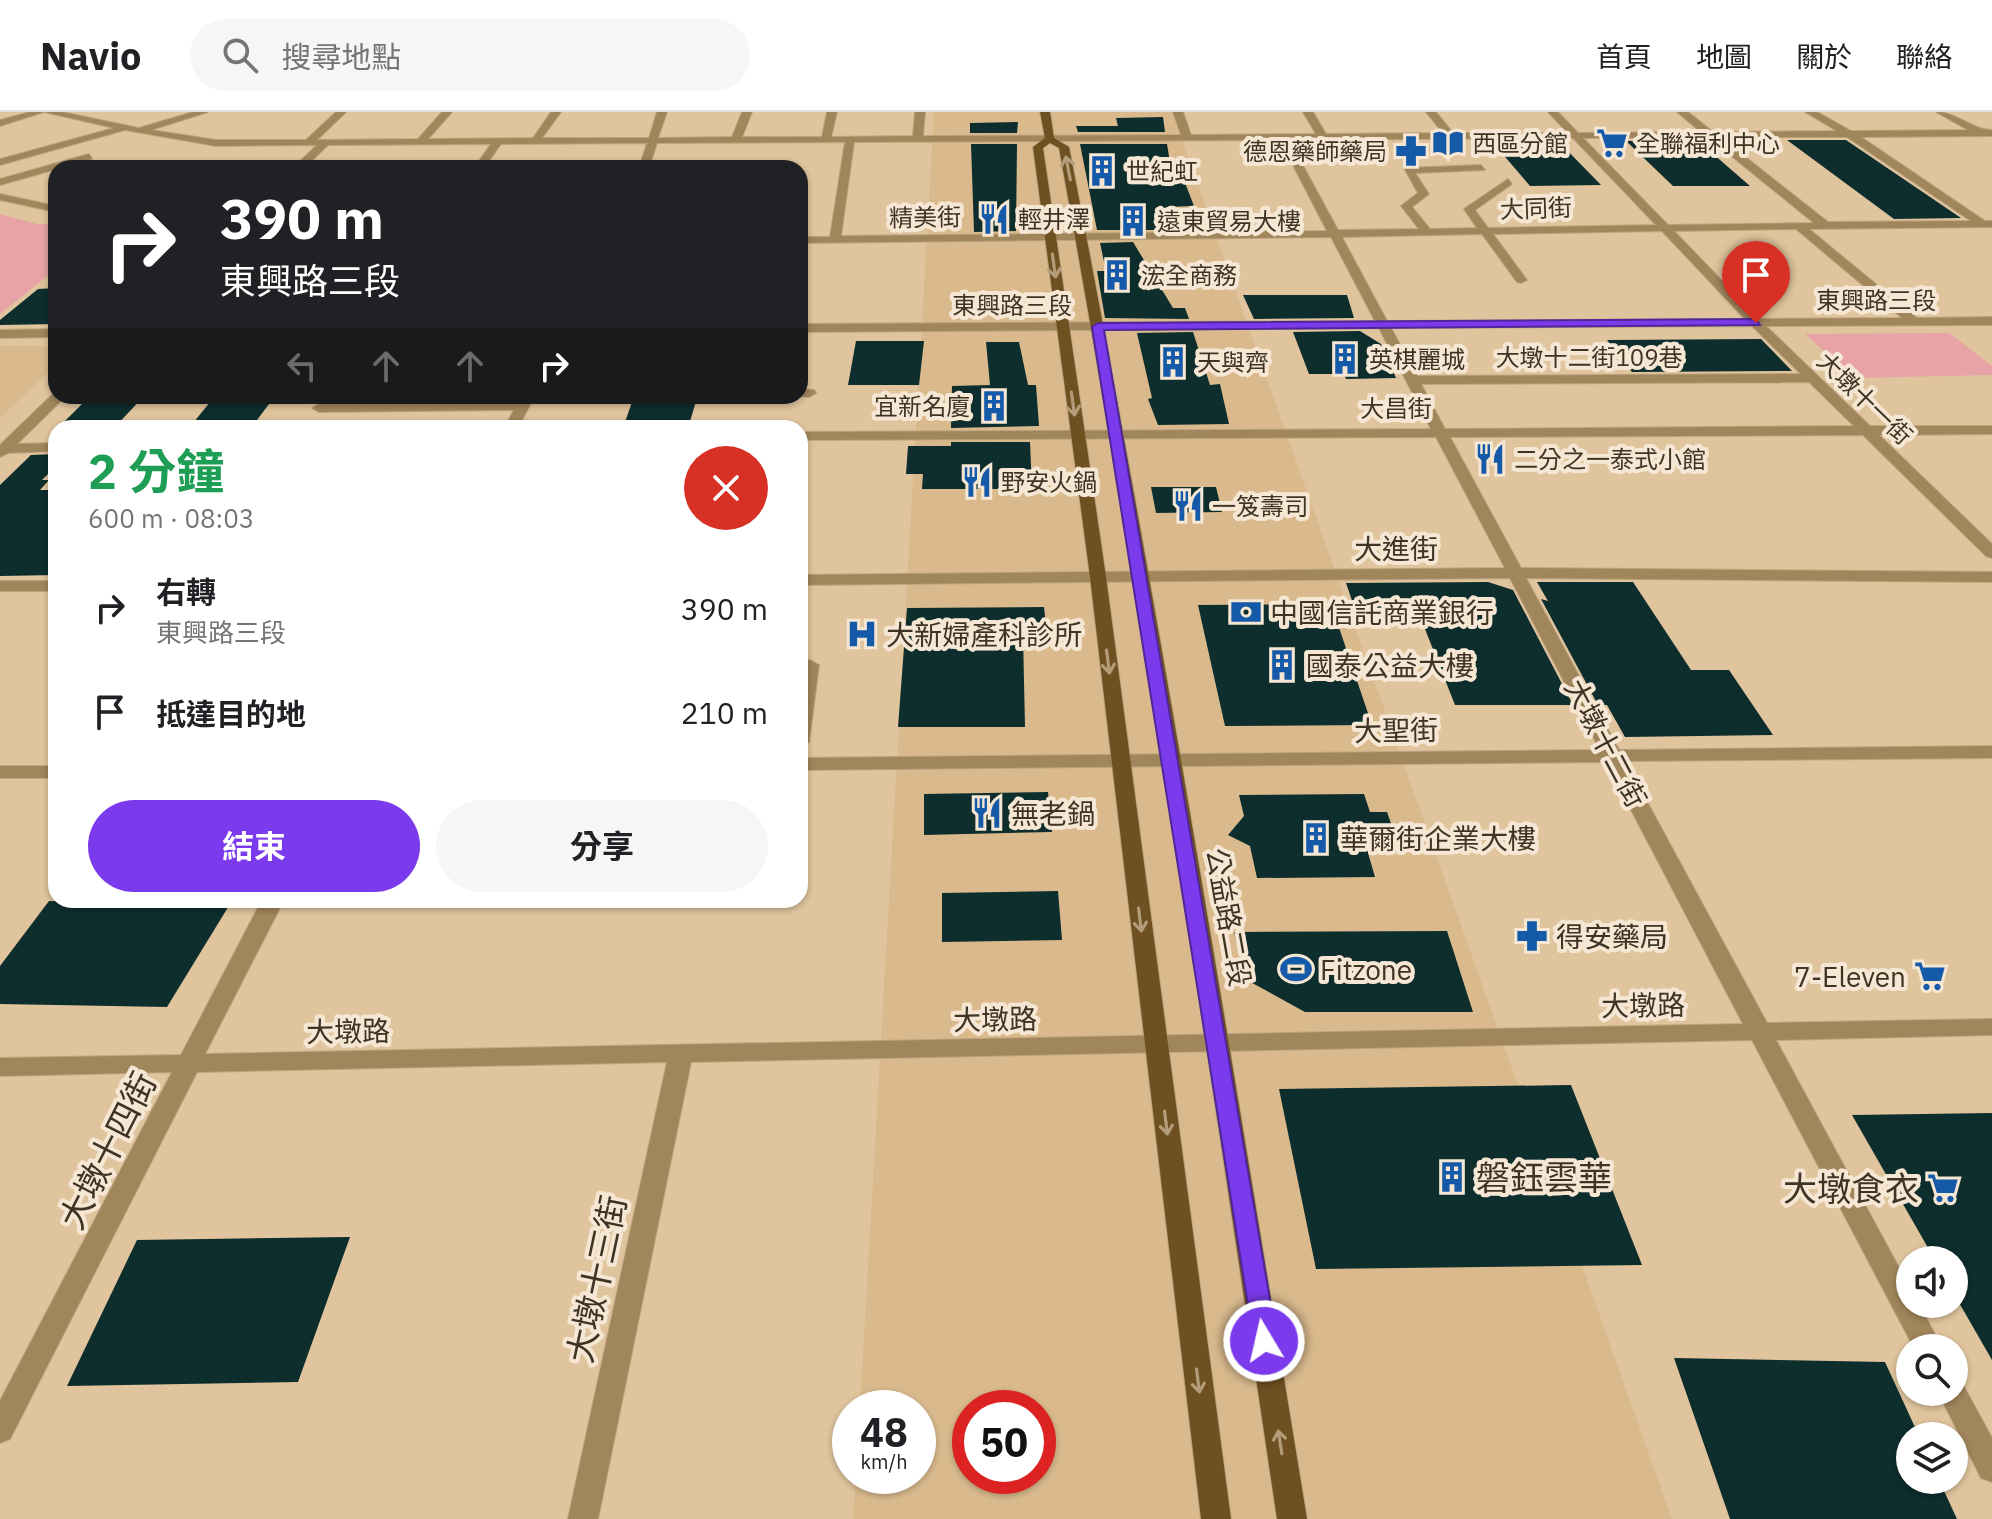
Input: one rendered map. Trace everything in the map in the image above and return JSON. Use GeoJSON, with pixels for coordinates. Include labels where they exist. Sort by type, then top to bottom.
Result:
{"type":"FeatureCollection","features":[{"type":"Feature","properties":{"kind":"main road"},"geometry":{"type":"LineString","coordinates":[[1045,112],[1050,139],[1038,147],[1098,577],[1216,1519]]}},
{"type":"Feature","properties":{"kind":"main road","name":"公益路二段"},"geometry":{"type":"LineString","coordinates":[[1050,139],[1064,147],[1098,327],[1113,433],[1218,1045],[1292,1519]]}},
{"type":"Feature","properties":{"kind":"street"},"geometry":{"type":"LineString","coordinates":[[0,123],[40,112]]}},
{"type":"Feature","properties":{"kind":"street"},"geometry":{"type":"LineString","coordinates":[[49,112],[199,142],[1986,133]]}},
{"type":"Feature","properties":{"kind":"street"},"geometry":{"type":"LineString","coordinates":[[139,130],[203,112]]}},
{"type":"Feature","properties":{"kind":"street"},"geometry":{"type":"LineString","coordinates":[[308,143],[341,112]]}},
{"type":"Feature","properties":{"kind":"street"},"geometry":{"type":"LineString","coordinates":[[420,142],[447,112]]}},
{"type":"Feature","properties":{"kind":"street"},"geometry":{"type":"LineString","coordinates":[[535,142],[556,112]]}},
{"type":"Feature","properties":{"kind":"street"},"geometry":{"type":"LineString","coordinates":[[647,160],[653,141],[650,135],[662,112]]}},
{"type":"Feature","properties":{"kind":"street"},"geometry":{"type":"LineString","coordinates":[[736,140],[747,112]]}},
{"type":"Feature","properties":{"kind":"street"},"geometry":{"type":"LineString","coordinates":[[826,140],[832,112]]}},
{"type":"Feature","properties":{"kind":"street"},"geometry":{"type":"LineString","coordinates":[[918,139],[920,112]]}},
{"type":"Feature","properties":{"kind":"street"},"geometry":{"type":"LineString","coordinates":[[1178,112],[1187,138]]}},
{"type":"Feature","properties":{"kind":"street"},"geometry":{"type":"LineString","coordinates":[[1308,112],[1323,137]]}},
{"type":"Feature","properties":{"kind":"street"},"geometry":{"type":"LineString","coordinates":[[1431,112],[1451,137]]}},
{"type":"Feature","properties":{"kind":"street","name":"大墩十一街"},"geometry":{"type":"LineString","coordinates":[[1553,112],[1756,323],[1992,553]]}},
{"type":"Feature","properties":{"kind":"street"},"geometry":{"type":"LineString","coordinates":[[1682,112],[1824,225]]}},
{"type":"Feature","properties":{"kind":"street"},"geometry":{"type":"LineString","coordinates":[[1810,112],[1989,226]]}},
{"type":"Feature","properties":{"kind":"street"},"geometry":{"type":"LineString","coordinates":[[1941,112],[1986,133],[1992,139]]}},
{"type":"Feature","properties":{"kind":"street"},"geometry":{"type":"LineString","coordinates":[[0,162],[124,128]]}},
{"type":"Feature","properties":{"kind":"street","name":"大墩十二街"},"geometry":{"type":"LineString","coordinates":[[1283,137],[1921,1334]]}},
{"type":"Feature","properties":{"kind":"street"},"geometry":{"type":"LineString","coordinates":[[835,240],[850,139]]}},
{"type":"Feature","properties":{"kind":"street"},"geometry":{"type":"LineString","coordinates":[[485,160],[498,142]]}},
{"type":"Feature","properties":{"kind":"street"},"geometry":{"type":"LineString","coordinates":[[307,160],[325,143]]}},
{"type":"Feature","properties":{"kind":"street"},"geometry":{"type":"LineString","coordinates":[[78,160],[89,157]]}},
{"type":"Feature","properties":{"kind":"street"},"geometry":{"type":"LineString","coordinates":[[1428,234],[1406,206],[1424,194],[1408,170],[1481,168]]}},
{"type":"Feature","properties":{"kind":"street"},"geometry":{"type":"LineString","coordinates":[[0,182],[48,169]]}},
{"type":"Feature","properties":{"kind":"street"},"geometry":{"type":"LineString","coordinates":[[1508,182],[1469,209],[1521,280]]}},
{"type":"Feature","properties":{"kind":"street"},"geometry":{"type":"LineString","coordinates":[[0,197],[48,207]]}},
{"type":"Feature","properties":{"kind":"street"},"geometry":{"type":"LineString","coordinates":[[1797,225],[1915,322]]}},
{"type":"Feature","properties":{"kind":"street","name":"大同街"},"geometry":{"type":"LineString","coordinates":[[1082,238],[1336,236],[1661,226],[1989,226]]}},
{"type":"Feature","properties":{"kind":"street","name":"精美街"},"geometry":{"type":"LineString","coordinates":[[808,240],[1082,238]]}},
{"type":"Feature","properties":{"kind":"street","name":"東興路三段"},"geometry":{"type":"LineString","coordinates":[[808,328],[1992,321]]}},
{"type":"Feature","properties":{"kind":"street"},"geometry":{"type":"LineString","coordinates":[[0,334],[48,333]]}},
{"type":"Feature","properties":{"kind":"street","name":"大墩十二街109巷"},"geometry":{"type":"LineString","coordinates":[[1413,380],[1814,378]]}},
{"type":"Feature","properties":{"kind":"street"},"geometry":{"type":"LineString","coordinates":[[2,451],[51,404]]}},
{"type":"Feature","properties":{"kind":"street"},"geometry":{"type":"LineString","coordinates":[[319,408],[422,404]]}},
{"type":"Feature","properties":{"kind":"street","name":"大昌街"},"geometry":{"type":"LineString","coordinates":[[808,436],[1439,430],[1992,430]]}},
{"type":"Feature","properties":{"kind":"street"},"geometry":{"type":"LineString","coordinates":[[2,451],[48,448]]}},
{"type":"Feature","properties":{"kind":"street","name":"大進街"},"geometry":{"type":"LineString","coordinates":[[808,580],[1516,573],[1992,577]]}},
{"type":"Feature","properties":{"kind":"street"},"geometry":{"type":"LineString","coordinates":[[0,586],[48,586]]}},
{"type":"Feature","properties":{"kind":"street"},"geometry":{"type":"LineString","coordinates":[[808,680],[810,665]]}},
{"type":"Feature","properties":{"kind":"street","name":"大聖街"},"geometry":{"type":"LineString","coordinates":[[808,764],[1992,752]]}},
{"type":"Feature","properties":{"kind":"street"},"geometry":{"type":"LineString","coordinates":[[0,772],[48,772]]}},
{"type":"Feature","properties":{"kind":"street","name":"大墩十四街"},"geometry":{"type":"LineString","coordinates":[[0,1430],[269,908]]}},
{"type":"Feature","properties":{"kind":"street","name":"大墩路"},"geometry":{"type":"LineString","coordinates":[[0,1067],[1218,1045],[1992,1027]]}},
{"type":"Feature","properties":{"kind":"street","name":"大墩十三街"},"geometry":{"type":"LineString","coordinates":[[583,1519],[680,1055]]}},
{"type":"Feature","properties":{"kind":"street"},"geometry":{"type":"LineString","coordinates":[[1959,1406],[1992,1468]]}},
{"type":"Feature","properties":{"kind":"shaded area"},"geometry":{"type":"Polygon","coordinates":[[[934,112],[1172,112],[1672,1519],[853,1519],[855,1494],[936,1494],[936,1390],[861,1390],[934,112]]]}},
{"type":"Feature","properties":{"kind":"shaded area"},"geometry":{"type":"Polygon","coordinates":[[[0,214],[48,224],[48,275],[0,314],[0,214]]]}},
{"type":"Feature","properties":{"kind":"shaded area"},"geometry":{"type":"Polygon","coordinates":[[[1949,333],[1992,366],[1992,375],[1853,378],[1805,334],[1949,333]]]}},
{"type":"Feature","properties":{"kind":"shaded area"},"geometry":{"type":"Polygon","coordinates":[[[0,346],[48,346],[48,373],[0,418],[0,346]]]}},
{"type":"Feature","properties":{"kind":"building"},"geometry":{"type":"Polygon","coordinates":[[[1163,117],[1165,132],[1078,132],[1076,126],[1118,126],[1116,118],[1163,117]]]}},
{"type":"Feature","properties":{"kind":"building"},"geometry":{"type":"Polygon","coordinates":[[[1018,122],[1017,133],[970,133],[970,123],[1018,122]]]}},
{"type":"Feature","properties":{"kind":"building"},"geometry":{"type":"Polygon","coordinates":[[[1697,140],[1750,186],[1673,186],[1626,141],[1697,140]]]}},
{"type":"Feature","properties":{"kind":"building"},"geometry":{"type":"Polygon","coordinates":[[[1787,140],[1846,140],[1961,218],[1894,219],[1787,140]]]}},
{"type":"Feature","properties":{"kind":"building"},"geometry":{"type":"Polygon","coordinates":[[[1558,141],[1601,185],[1530,186],[1494,144],[1558,141]]]}},
{"type":"Feature","properties":{"kind":"building"},"geometry":{"type":"Polygon","coordinates":[[[971,144],[1017,144],[1016,231],[974,232],[971,144]]]}},
{"type":"Feature","properties":{"kind":"building"},"geometry":{"type":"Polygon","coordinates":[[[1080,144],[1167,144],[1172,175],[1182,175],[1194,206],[1166,207],[1173,230],[1097,230],[1080,144]]]}},
{"type":"Feature","properties":{"kind":"building"},"geometry":{"type":"Polygon","coordinates":[[[1133,242],[1173,308],[1185,308],[1189,319],[1105,318],[1097,271],[1106,271],[1100,243],[1133,242]]]}},
{"type":"Feature","properties":{"kind":"building"},"geometry":{"type":"Polygon","coordinates":[[[48,288],[48,324],[0,325],[0,320],[38,289],[48,288]]]}},
{"type":"Feature","properties":{"kind":"building"},"geometry":{"type":"Polygon","coordinates":[[[1243,295],[1347,295],[1354,318],[1254,319],[1243,295]]]}},
{"type":"Feature","properties":{"kind":"building","name":"英棋麗城"},"geometry":{"type":"Polygon","coordinates":[[[1360,331],[1381,344],[1396,378],[1346,379],[1344,374],[1309,374],[1293,332],[1360,331]]]}},
{"type":"Feature","properties":{"kind":"building"},"geometry":{"type":"Polygon","coordinates":[[[1193,332],[1210,385],[1220,384],[1229,424],[1158,425],[1148,399],[1152,398],[1137,333],[1193,332]]]}},
{"type":"Feature","properties":{"kind":"building"},"geometry":{"type":"Polygon","coordinates":[[[1761,339],[1792,371],[1632,372],[1607,340],[1761,339]]]}},
{"type":"Feature","properties":{"kind":"building"},"geometry":{"type":"Polygon","coordinates":[[[856,341],[924,341],[919,385],[848,385],[856,341]]]}},
{"type":"Feature","properties":{"kind":"building","name":"宜新名廈"},"geometry":{"type":"Polygon","coordinates":[[[986,342],[1019,342],[1028,385],[1036,385],[1039,426],[951,428],[952,386],[990,385],[986,342]]]}},
{"type":"Feature","properties":{"kind":"building"},"geometry":{"type":"Polygon","coordinates":[[[82,404],[136,404],[122,420],[66,420],[82,404]]]}},
{"type":"Feature","properties":{"kind":"building"},"geometry":{"type":"Polygon","coordinates":[[[208,404],[269,404],[257,420],[196,420],[208,404]]]}},
{"type":"Feature","properties":{"kind":"building"},"geometry":{"type":"Polygon","coordinates":[[[631,404],[695,404],[690,420],[626,420],[631,404]]]}},
{"type":"Feature","properties":{"kind":"building"},"geometry":{"type":"Polygon","coordinates":[[[951,442],[1030,442],[1032,489],[922,489],[923,474],[906,474],[908,446],[951,446],[951,442]]]}},
{"type":"Feature","properties":{"kind":"building"},"geometry":{"type":"Polygon","coordinates":[[[48,454],[48,474],[42,480],[48,481],[40,490],[48,490],[48,575],[0,576],[0,485],[31,455],[48,454]]]}},
{"type":"Feature","properties":{"kind":"building","name":"一笈壽司"},"geometry":{"type":"Polygon","coordinates":[[[1151,487],[1216,487],[1222,512],[1156,513],[1151,487]]]}},
{"type":"Feature","properties":{"kind":"building"},"geometry":{"type":"Polygon","coordinates":[[[1488,582],[1513,590],[1573,705],[1455,705],[1423,624],[1360,624],[1346,583],[1488,582]]]}},
{"type":"Feature","properties":{"kind":"building"},"geometry":{"type":"Polygon","coordinates":[[[1537,582],[1633,582],[1691,670],[1729,670],[1773,735],[1625,737],[1607,705],[1598,705],[1541,599],[1548,601],[1537,582]]]}},
{"type":"Feature","properties":{"kind":"building","name":"國泰公益大樓"},"geometry":{"type":"Polygon","coordinates":[[[1331,604],[1372,725],[1225,726],[1198,605],[1331,604]]]}},
{"type":"Feature","properties":{"kind":"building"},"geometry":{"type":"Polygon","coordinates":[[[1044,607],[1047,634],[1023,635],[1025,727],[898,727],[907,608],[1044,607]]]}},
{"type":"Feature","properties":{"kind":"building","name":"無老鍋"},"geometry":{"type":"Polygon","coordinates":[[[1048,792],[1052,832],[924,835],[924,794],[1048,792]]]}},
{"type":"Feature","properties":{"kind":"building","name":"華爾街企業大樓"},"geometry":{"type":"Polygon","coordinates":[[[1364,794],[1370,812],[1387,812],[1401,852],[1368,853],[1375,877],[1257,878],[1250,846],[1228,835],[1244,816],[1239,795],[1364,794]]]}},
{"type":"Feature","properties":{"kind":"building"},"geometry":{"type":"Polygon","coordinates":[[[1058,891],[1062,940],[942,942],[942,893],[1058,891]]]}},
{"type":"Feature","properties":{"kind":"building"},"geometry":{"type":"Polygon","coordinates":[[[48,902],[48,908],[228,908],[167,1007],[0,1004],[0,966],[48,902]]]}},
{"type":"Feature","properties":{"kind":"building"},"geometry":{"type":"Polygon","coordinates":[[[1447,931],[1473,1012],[1305,1012],[1245,979],[1234,932],[1447,931]]]}},
{"type":"Feature","properties":{"kind":"building","name":"磐鈺雲華"},"geometry":{"type":"Polygon","coordinates":[[[1571,1085],[1642,1265],[1316,1269],[1279,1089],[1571,1085]]]}},
{"type":"Feature","properties":{"kind":"building","name":"大墩食衣"},"geometry":{"type":"Polygon","coordinates":[[[1992,1113],[1992,1360],[1968,1318],[1968,1246],[1927,1246],[1852,1115],[1992,1113]]]}},
{"type":"Feature","properties":{"kind":"building"},"geometry":{"type":"Polygon","coordinates":[[[350,1237],[298,1382],[67,1386],[137,1240],[350,1237]]]}},
{"type":"Feature","properties":{"kind":"building"},"geometry":{"type":"Polygon","coordinates":[[[1674,1358],[1885,1362],[1896,1386],[1896,1406],[1905,1406],[1913,1422],[1896,1422],[1896,1494],[1945,1494],[1957,1519],[1730,1519],[1674,1358]]]}},
{"type":"Feature","properties":{"kind":"place","name":"西區分館"},"geometry":{"type":"Point","coordinates":[1448,143]}},
{"type":"Feature","properties":{"kind":"place","name":"全聯福利中心"},"geometry":{"type":"Point","coordinates":[1612,143]}},
{"type":"Feature","properties":{"kind":"place","name":"德恩藥師藥局"},"geometry":{"type":"Point","coordinates":[1411,151]}},
{"type":"Feature","properties":{"kind":"place","name":"世紀虹"},"geometry":{"type":"Point","coordinates":[1102,171]}},
{"type":"Feature","properties":{"kind":"place","name":"輕井澤"},"geometry":{"type":"Point","coordinates":[994,219]}},
{"type":"Feature","properties":{"kind":"place","name":"遠東貿易大樓"},"geometry":{"type":"Point","coordinates":[1133,221]}},
{"type":"Feature","properties":{"kind":"place","name":"浤全商務"},"geometry":{"type":"Point","coordinates":[1117,275]}},
{"type":"Feature","properties":{"kind":"place","name":"英棋麗城"},"geometry":{"type":"Point","coordinates":[1345,359]}},
{"type":"Feature","properties":{"kind":"place","name":"天與齊"},"geometry":{"type":"Point","coordinates":[1173,362]}},
{"type":"Feature","properties":{"kind":"place","name":"宜新名廈"},"geometry":{"type":"Point","coordinates":[994,406]}},
{"type":"Feature","properties":{"kind":"place","name":"二分之一泰式小館"},"geometry":{"type":"Point","coordinates":[1490,459]}},
{"type":"Feature","properties":{"kind":"place","name":"野安火鍋"},"geometry":{"type":"Point","coordinates":[977,482]}},
{"type":"Feature","properties":{"kind":"place","name":"一笈壽司"},"geometry":{"type":"Point","coordinates":[1188,506]}},
{"type":"Feature","properties":{"kind":"place","name":"中國信託商業銀行"},"geometry":{"type":"Point","coordinates":[1246,612]}},
{"type":"Feature","properties":{"kind":"place","name":"大新婦產科診所"},"geometry":{"type":"Point","coordinates":[862,634]}},
{"type":"Feature","properties":{"kind":"place","name":"國泰公益大樓"},"geometry":{"type":"Point","coordinates":[1282,665]}},
{"type":"Feature","properties":{"kind":"place","name":"無老鍋"},"geometry":{"type":"Point","coordinates":[987,813]}},
{"type":"Feature","properties":{"kind":"place","name":"華爾街企業大樓"},"geometry":{"type":"Point","coordinates":[1316,838]}},
{"type":"Feature","properties":{"kind":"place","name":"得安藥局"},"geometry":{"type":"Point","coordinates":[1532,936]}},
{"type":"Feature","properties":{"kind":"place","name":"Fitzone"},"geometry":{"type":"Point","coordinates":[1296,969]}},
{"type":"Feature","properties":{"kind":"place","name":"7-Eleven"},"geometry":{"type":"Point","coordinates":[1930,976]}},
{"type":"Feature","properties":{"kind":"place","name":"磐鈺雲華"},"geometry":{"type":"Point","coordinates":[1452,1177]}},
{"type":"Feature","properties":{"kind":"place","name":"大墩食衣"},"geometry":{"type":"Point","coordinates":[1943,1188]}},
{"type":"Feature","properties":{"kind":"route"},"geometry":{"type":"LineString","coordinates":[[1264,1341],[1218,1045],[1118,462],[1098,327],[1756,323]]}}]}
